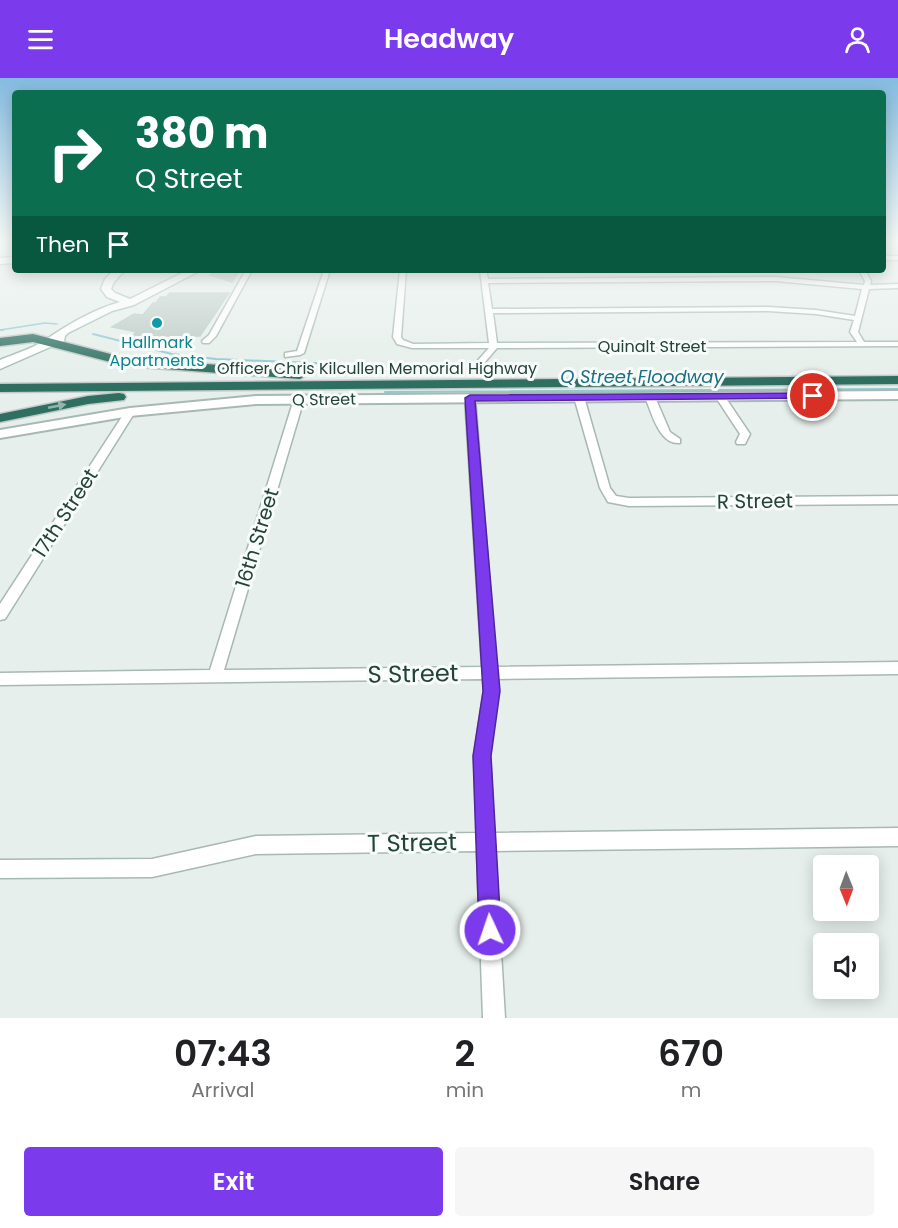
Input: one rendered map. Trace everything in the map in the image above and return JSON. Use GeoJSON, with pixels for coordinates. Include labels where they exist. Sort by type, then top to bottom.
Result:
{"type":"FeatureCollection","features":[{"type":"Feature","properties":{"kind":"highway"},"geometry":{"type":"LineString","coordinates":[[0,342],[33,338],[132,363],[288,373],[313,377]]}},
{"type":"Feature","properties":{"kind":"highway","name":"Officer Chris Kilcullen Memorial Highway"},"geometry":{"type":"LineString","coordinates":[[0,378],[898,373]]}},
{"type":"Feature","properties":{"kind":"highway","name":"Officer Chris Kilcullen Memorial Highway"},"geometry":{"type":"LineString","coordinates":[[0,388],[898,380]]}},
{"type":"Feature","properties":{"kind":"highway"},"geometry":{"type":"LineString","coordinates":[[0,418],[87,400],[277,389],[299,385]]}},
{"type":"Feature","properties":{"kind":"main road"},"geometry":{"type":"LineString","coordinates":[[107,286],[106,289],[111,295],[127,305]]}},
{"type":"Feature","properties":{"kind":"main road"},"geometry":{"type":"LineString","coordinates":[[0,365],[118,312],[127,305],[166,286]]}},
{"type":"Feature","properties":{"kind":"street"},"geometry":{"type":"LineString","coordinates":[[206,341],[212,336],[240,286]]}},
{"type":"Feature","properties":{"kind":"street"},"geometry":{"type":"LineString","coordinates":[[288,355],[300,353],[322,286]]}},
{"type":"Feature","properties":{"kind":"street","name":"Quinalt Street"},"geometry":{"type":"LineString","coordinates":[[402,286],[397,337],[406,345],[419,347],[898,344]]}},
{"type":"Feature","properties":{"kind":"street"},"geometry":{"type":"LineString","coordinates":[[476,367],[494,347],[485,286]]}},
{"type":"Feature","properties":{"kind":"street"},"geometry":{"type":"LineString","coordinates":[[854,286],[898,286]]}},
{"type":"Feature","properties":{"kind":"street"},"geometry":{"type":"LineString","coordinates":[[862,344],[854,332],[856,318],[867,287]]}},
{"type":"Feature","properties":{"kind":"street"},"geometry":{"type":"LineString","coordinates":[[488,311],[768,309],[816,312],[856,318]]}},
{"type":"Feature","properties":{"kind":"street","name":"Q Street"},"geometry":{"type":"LineString","coordinates":[[0,434],[130,412],[219,402],[299,399],[898,395]]}},
{"type":"Feature","properties":{"kind":"street"},"geometry":{"type":"LineString","coordinates":[[720,396],[745,434],[741,442]]}},
{"type":"Feature","properties":{"kind":"street"},"geometry":{"type":"LineString","coordinates":[[650,397],[666,434],[677,441]]}},
{"type":"Feature","properties":{"kind":"street"},"geometry":{"type":"LineString","coordinates":[[470,398],[491,691],[482,756],[494,1018]]}},
{"type":"Feature","properties":{"kind":"street","name":"R Street"},"geometry":{"type":"LineString","coordinates":[[579,398],[605,488],[612,499],[629,502],[898,500]]}},
{"type":"Feature","properties":{"kind":"street","name":"16th Street"},"geometry":{"type":"LineString","coordinates":[[214,676],[299,399]]}},
{"type":"Feature","properties":{"kind":"street","name":"17th Street"},"geometry":{"type":"LineString","coordinates":[[0,615],[130,412]]}},
{"type":"Feature","properties":{"kind":"street","name":"S Street"},"geometry":{"type":"LineString","coordinates":[[0,679],[898,668]]}},
{"type":"Feature","properties":{"kind":"street","name":"T Street"},"geometry":{"type":"LineString","coordinates":[[0,870],[152,868],[176,865],[229,849],[256,845],[898,837]]}},
{"type":"Feature","properties":{"kind":"building"},"geometry":{"type":"Polygon","coordinates":[[[170,293],[229,293],[200,336],[166,336],[157,342],[131,336],[137,332],[112,327],[134,314],[143,315],[160,297],[166,297],[170,293]]]}},
{"type":"Feature","properties":{"kind":"waterway","name":"Q Street Floodway"},"geometry":{"type":"LineString","coordinates":[[3,330],[0,330],[45,323],[57,324]]}},
{"type":"Feature","properties":{"kind":"waterway","name":"Q Street Floodway"},"geometry":{"type":"LineString","coordinates":[[93,334],[172,354],[216,359],[336,364],[355,368]]}},
{"type":"Feature","properties":{"kind":"waterway","name":"Q Street Floodway"},"geometry":{"type":"LineString","coordinates":[[385,392],[898,389]]}},
{"type":"Feature","properties":{"kind":"place","name":"Hallmark Apartments"},"geometry":{"type":"Point","coordinates":[157,323]}},
{"type":"Feature","properties":{"kind":"route"},"geometry":{"type":"LineString","coordinates":[[490,930],[482,756],[491,691],[470,398],[813,396]]}}]}
